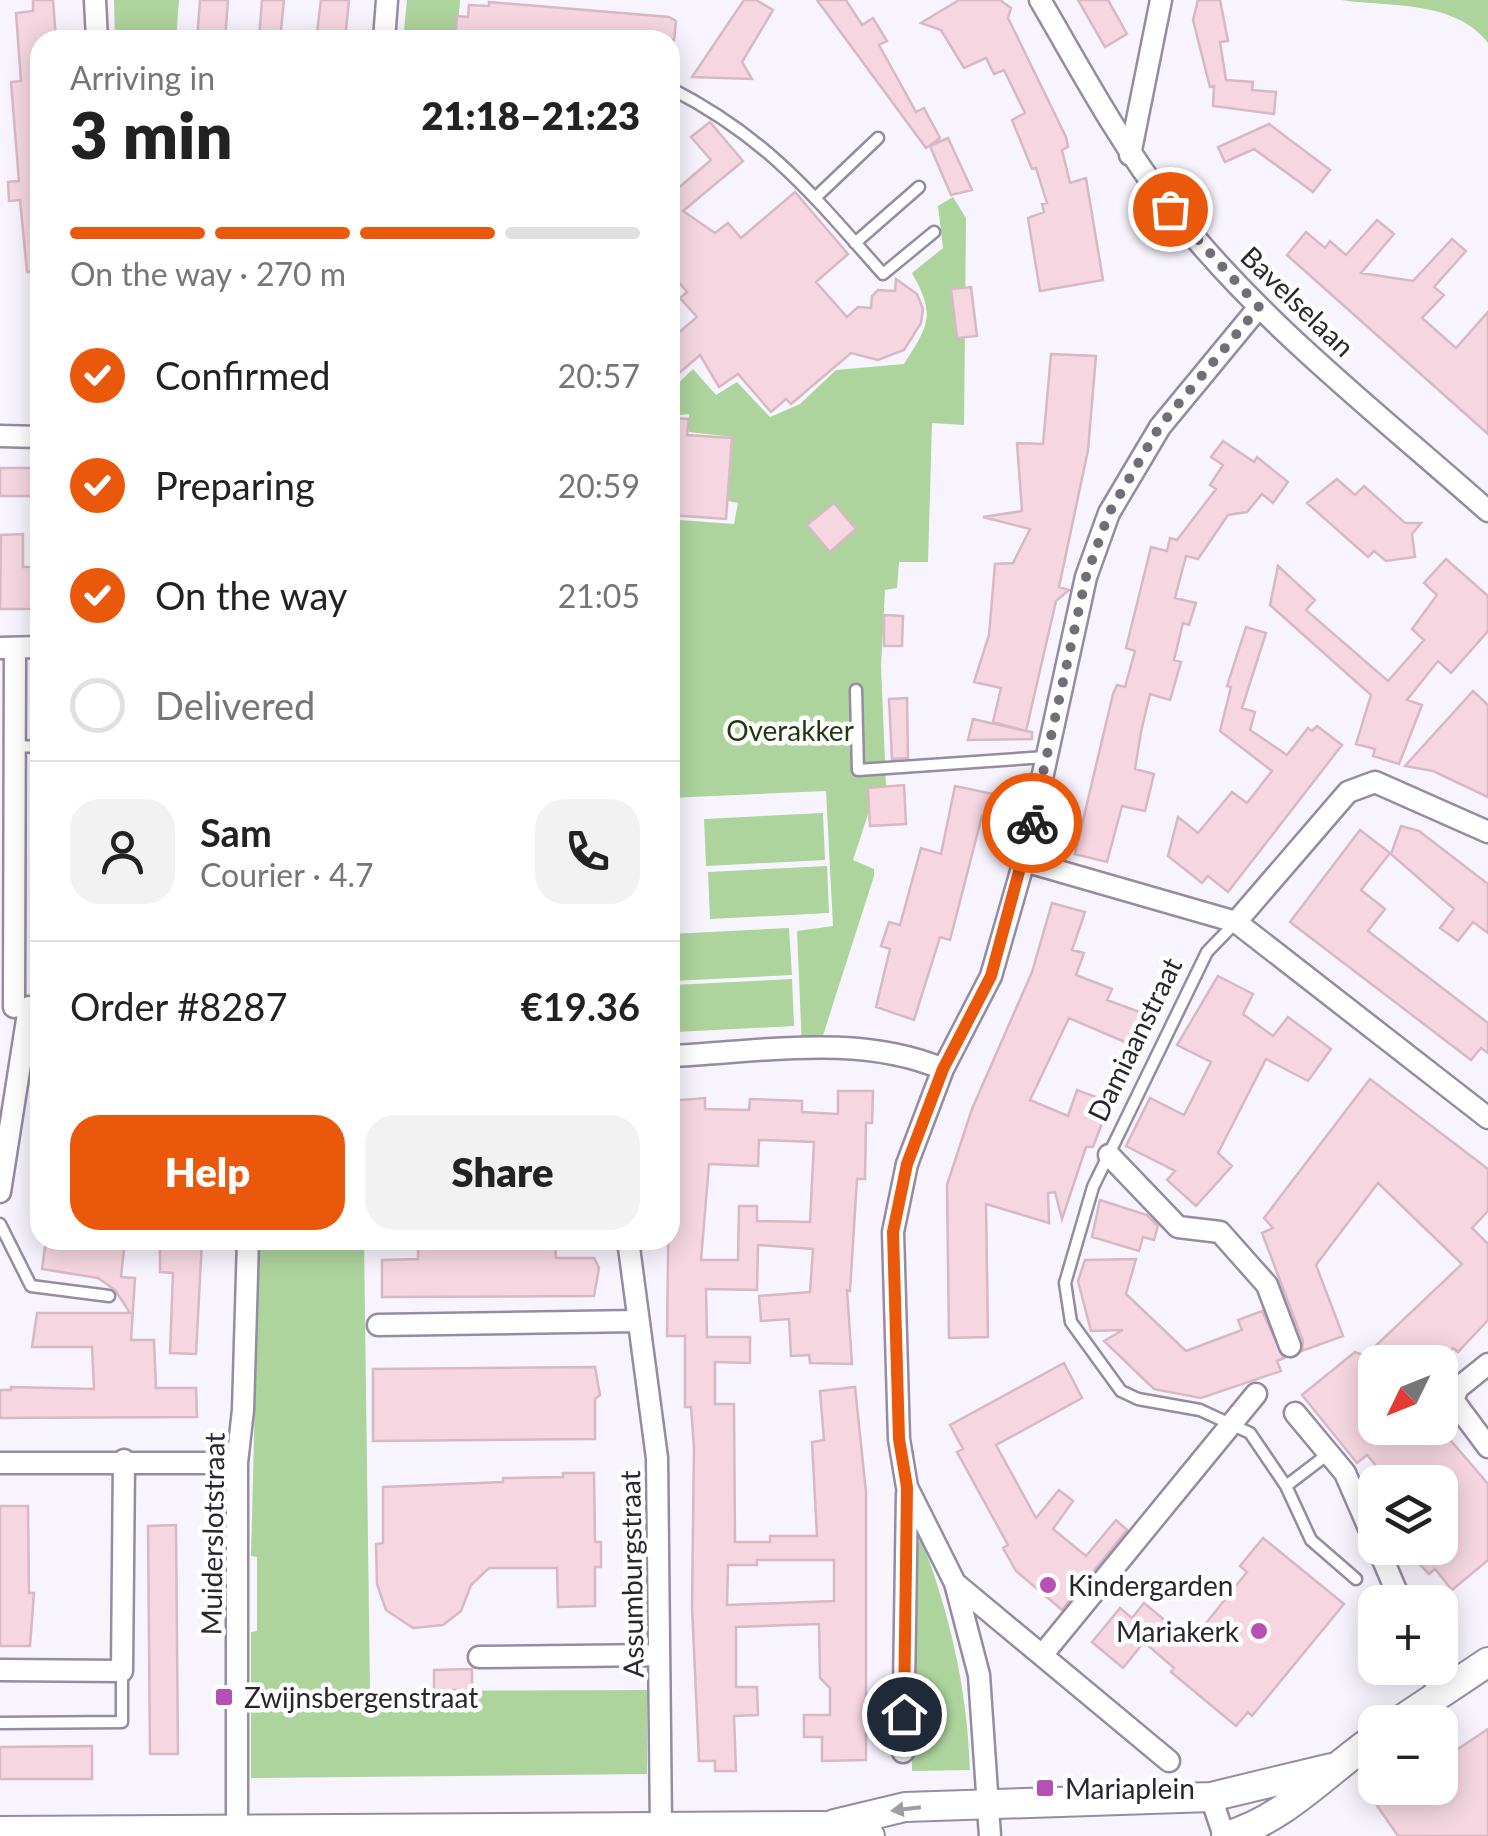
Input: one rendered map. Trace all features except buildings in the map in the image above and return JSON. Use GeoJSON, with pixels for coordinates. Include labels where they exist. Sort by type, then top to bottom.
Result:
{"type":"FeatureCollection","features":[{"type":"Feature","properties":{"kind":"street"},"geometry":{"type":"LineString","coordinates":[[95,0],[96,30]]}},
{"type":"Feature","properties":{"kind":"street"},"geometry":{"type":"LineString","coordinates":[[385,30],[387,0]]}},
{"type":"Feature","properties":{"kind":"street","name":"Bavelselaan"},"geometry":{"type":"LineString","coordinates":[[1040,0],[1130,155],[1170,209],[1259,307],[1488,510]]}},
{"type":"Feature","properties":{"kind":"street"},"geometry":{"type":"LineString","coordinates":[[1130,155],[1161,0]]}},
{"type":"Feature","properties":{"kind":"street"},"geometry":{"type":"LineString","coordinates":[[903,1752],[907,1487],[899,1439],[893,1232],[907,1164],[943,1069],[991,976],[1024,861],[1086,577],[1109,513],[1160,426],[1259,307]]}},
{"type":"Feature","properties":{"kind":"street"},"geometry":{"type":"LineString","coordinates":[[0,436],[30,437]]}},
{"type":"Feature","properties":{"kind":"street"},"geometry":{"type":"LineString","coordinates":[[0,1192],[21,1007],[16,746],[8,648]]}},
{"type":"Feature","properties":{"kind":"street"},"geometry":{"type":"LineString","coordinates":[[1236,922],[1348,792],[1375,782],[1488,832]]}},
{"type":"Feature","properties":{"kind":"street"},"geometry":{"type":"LineString","coordinates":[[1024,861],[1236,922],[1488,1118]]}},
{"type":"Feature","properties":{"kind":"street"},"geometry":{"type":"LineString","coordinates":[[680,1056],[866,1047],[917,1058],[943,1069]]}},
{"type":"Feature","properties":{"kind":"street","name":"Damiaanstraat"},"geometry":{"type":"LineString","coordinates":[[1109,1156],[1178,1227],[1220,1232],[1266,1286],[1290,1346]]}},
{"type":"Feature","properties":{"kind":"street","name":"Muiderslotstraat"},"geometry":{"type":"LineString","coordinates":[[237,1830],[237,1464],[243,1410],[248,1250]]}},
{"type":"Feature","properties":{"kind":"street","name":"Assumburgstraat"},"geometry":{"type":"LineString","coordinates":[[629,1250],[658,1458],[661,1828]]}},
{"type":"Feature","properties":{"kind":"street"},"geometry":{"type":"LineString","coordinates":[[378,1325],[637,1321]]}},
{"type":"Feature","properties":{"kind":"street"},"geometry":{"type":"LineString","coordinates":[[1488,1364],[1458,1388],[1454,1400],[1488,1447]]}},
{"type":"Feature","properties":{"kind":"street"},"geometry":{"type":"LineString","coordinates":[[1043,1654],[1256,1394]]}},
{"type":"Feature","properties":{"kind":"street"},"geometry":{"type":"LineString","coordinates":[[1295,1413],[1345,1472],[1358,1502]]}},
{"type":"Feature","properties":{"kind":"street"},"geometry":{"type":"LineString","coordinates":[[0,1462],[124,1460],[237,1464]]}},
{"type":"Feature","properties":{"kind":"street"},"geometry":{"type":"LineString","coordinates":[[0,1670],[122,1671],[124,1460]]}},
{"type":"Feature","properties":{"kind":"street"},"geometry":{"type":"LineString","coordinates":[[907,1487],[954,1582],[979,1675],[990,1836]]}},
{"type":"Feature","properties":{"kind":"street"},"geometry":{"type":"LineString","coordinates":[[954,1582],[1169,1761]]}},
{"type":"Feature","properties":{"kind":"street"},"geometry":{"type":"LineString","coordinates":[[480,1657],[659,1655]]}},
{"type":"Feature","properties":{"kind":"street"},"geometry":{"type":"LineString","coordinates":[[1458,1672],[1488,1662]]}},
{"type":"Feature","properties":{"kind":"street"},"geometry":{"type":"LineString","coordinates":[[1413,1705],[1431,1685]]}},
{"type":"Feature","properties":{"kind":"street"},"geometry":{"type":"LineString","coordinates":[[1211,1797],[1225,1836],[1272,1819],[1358,1750]]}},
{"type":"Feature","properties":{"kind":"street"},"geometry":{"type":"LineString","coordinates":[[0,1832],[547,1832],[661,1828],[787,1831],[904,1807],[1211,1797],[1331,1768]]}},
{"type":"Feature","properties":{"kind":"street"},"geometry":{"type":"LineString","coordinates":[[823,1826],[870,1836]]}},
{"type":"Feature","properties":{"kind":"lane"},"geometry":{"type":"LineString","coordinates":[[680,93],[715,111],[772,151],[883,274],[934,232]]}},
{"type":"Feature","properties":{"kind":"lane"},"geometry":{"type":"LineString","coordinates":[[816,198],[878,138]]}},
{"type":"Feature","properties":{"kind":"lane"},"geometry":{"type":"LineString","coordinates":[[855,242],[919,188]]}},
{"type":"Feature","properties":{"kind":"lane"},"geometry":{"type":"LineString","coordinates":[[856,690],[858,770],[1046,757]]}},
{"type":"Feature","properties":{"kind":"lane"},"geometry":{"type":"LineString","coordinates":[[16,746],[30,747]]}},
{"type":"Feature","properties":{"kind":"lane","name":"Damiaanstraat"},"geometry":{"type":"LineString","coordinates":[[1109,1156],[1207,952],[1236,922]]}},
{"type":"Feature","properties":{"kind":"lane"},"geometry":{"type":"LineString","coordinates":[[1109,1156],[1093,1187],[1066,1283],[1072,1322],[1121,1391],[1138,1399],[1200,1410],[1250,1433],[1286,1486],[1312,1540],[1356,1580]]}},
{"type":"Feature","properties":{"kind":"lane"},"geometry":{"type":"LineString","coordinates":[[0,1224],[32,1286],[110,1296]]}},
{"type":"Feature","properties":{"kind":"lane"},"geometry":{"type":"LineString","coordinates":[[1286,1486],[1329,1454]]}},
{"type":"Feature","properties":{"kind":"lane"},"geometry":{"type":"LineString","coordinates":[[0,1723],[122,1722],[122,1671]]}},
{"type":"Feature","properties":{"kind":"green space"},"geometry":{"type":"Polygon","coordinates":[[[114,0],[179,0],[177,30],[115,30],[114,0]]]}},
{"type":"Feature","properties":{"kind":"green space"},"geometry":{"type":"Polygon","coordinates":[[[407,0],[460,0],[458,30],[404,30],[407,0]]]}},
{"type":"Feature","properties":{"kind":"green space"},"geometry":{"type":"Polygon","coordinates":[[[1341,0],[1488,0],[1488,43],[1474,29],[1440,12],[1341,0]]]}},
{"type":"Feature","properties":{"kind":"green space","name":"Overakker"},"geometry":{"type":"Polygon","coordinates":[[[953,197],[966,218],[964,425],[932,423],[928,562],[899,562],[897,588],[885,590],[881,666],[886,786],[877,787],[853,860],[874,869],[874,876],[819,1048],[802,1048],[797,931],[833,926],[826,791],[680,798],[680,520],[734,524],[738,503],[728,501],[733,437],[689,432],[689,414],[680,415],[680,381],[693,369],[716,395],[737,382],[770,417],[800,404],[836,370],[904,364],[926,319],[924,299],[912,273],[943,248],[938,206],[953,197]]]}},
{"type":"Feature","properties":{"kind":"green space"},"geometry":{"type":"Polygon","coordinates":[[[823,813],[825,860],[706,866],[704,819],[823,813]]]}},
{"type":"Feature","properties":{"kind":"green space"},"geometry":{"type":"Polygon","coordinates":[[[827,866],[829,913],[710,919],[708,872],[827,866]]]}},
{"type":"Feature","properties":{"kind":"green space"},"geometry":{"type":"Polygon","coordinates":[[[789,928],[792,975],[680,981],[680,933],[789,928]]]}},
{"type":"Feature","properties":{"kind":"green space"},"geometry":{"type":"Polygon","coordinates":[[[792,979],[794,1026],[680,1032],[680,985],[792,979]]]}},
{"type":"Feature","properties":{"kind":"green space"},"geometry":{"type":"Polygon","coordinates":[[[259,1250],[364,1250],[370,1691],[647,1690],[647,1774],[251,1778],[251,1632],[257,1631],[257,1557],[251,1556],[259,1250]]]}},
{"type":"Feature","properties":{"kind":"green space"},"geometry":{"type":"Polygon","coordinates":[[[920,1536],[955,1651],[970,1770],[912,1771],[911,1572],[920,1536]]]}},
{"type":"Feature","properties":{"kind":"way so far"},"geometry":{"type":"LineString","coordinates":[[1032,823],[1086,577],[1109,513],[1160,426],[1259,307],[1170,209]]}},
{"type":"Feature","properties":{"kind":"place","name":"Kindergarden"},"geometry":{"type":"Point","coordinates":[1048,1585]}},
{"type":"Feature","properties":{"kind":"place","name":"Mariakerk"},"geometry":{"type":"Point","coordinates":[1259,1631]}},
{"type":"Feature","properties":{"kind":"place","name":"Zwijnsbergenstraat"},"geometry":{"type":"Point","coordinates":[224,1697]}},
{"type":"Feature","properties":{"kind":"place","name":"Mariaplein"},"geometry":{"type":"Point","coordinates":[1045,1788]}},
{"type":"Feature","properties":{"kind":"route"},"geometry":{"type":"LineString","coordinates":[[904,1714],[907,1487],[899,1439],[893,1232],[907,1164],[943,1069],[991,976],[1032,823]]}}]}
